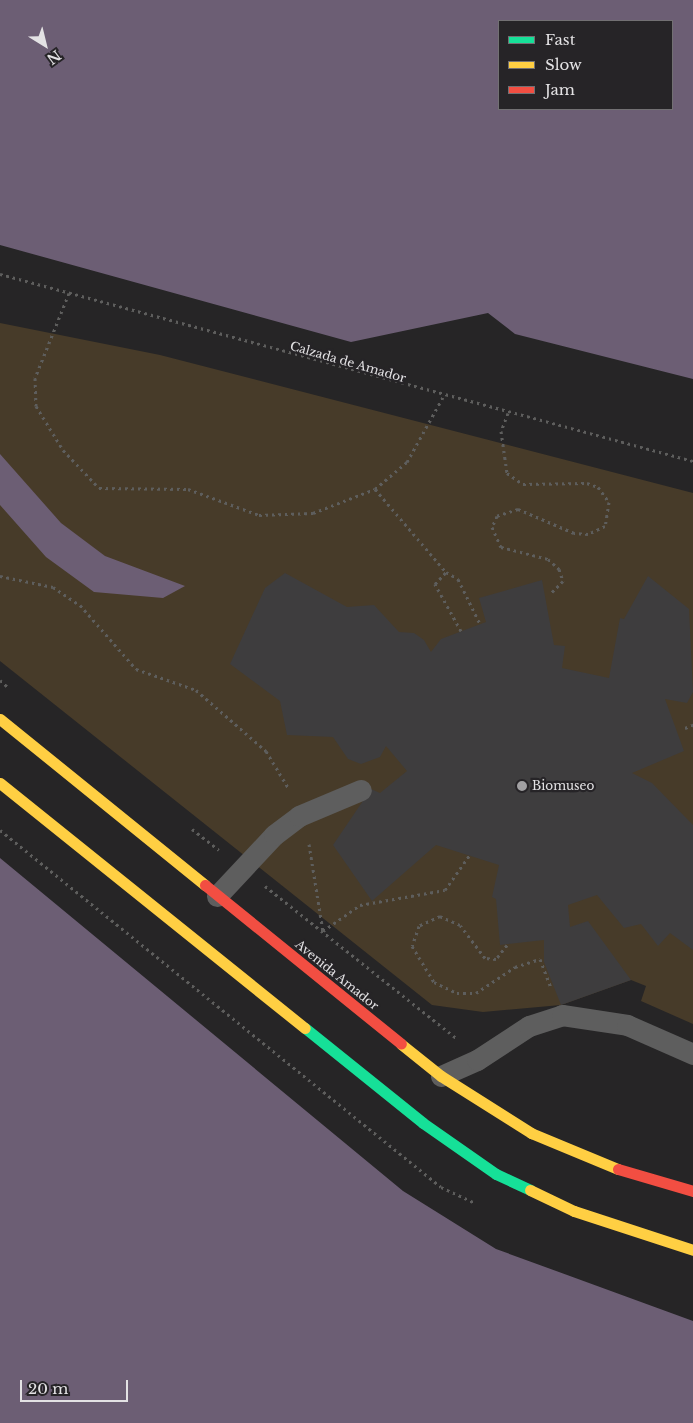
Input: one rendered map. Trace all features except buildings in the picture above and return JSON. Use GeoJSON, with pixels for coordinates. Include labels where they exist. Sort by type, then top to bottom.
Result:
{"type":"FeatureCollection","features":[{"type":"Feature","properties":{"kind":"main road","name":"Avenida Amador"},"geometry":{"type":"LineString","coordinates":[[0,719],[442,1076],[531,1133],[610,1166],[693,1191]]}},
{"type":"Feature","properties":{"kind":"main road"},"geometry":{"type":"LineString","coordinates":[[0,783],[423,1123],[496,1174],[574,1211],[693,1250]]}},
{"type":"Feature","properties":{"kind":"lane"},"geometry":{"type":"LineString","coordinates":[[217,896],[274,835],[299,816],[361,790]]}},
{"type":"Feature","properties":{"kind":"lane"},"geometry":{"type":"LineString","coordinates":[[442,1076],[477,1060],[529,1026],[562,1015],[627,1025],[693,1054]]}},
{"type":"Feature","properties":{"kind":"path","name":"Calzada de Amador"},"geometry":{"type":"LineString","coordinates":[[0,274],[443,397],[693,461]]}},
{"type":"Feature","properties":{"kind":"path"},"geometry":{"type":"LineString","coordinates":[[69,293],[35,378],[36,406],[63,450],[99,488],[188,489],[260,515],[313,513],[375,489],[406,462],[443,397]]}},
{"type":"Feature","properties":{"kind":"path"},"geometry":{"type":"LineString","coordinates":[[508,413],[501,431],[507,473],[523,484],[587,483],[598,487],[609,502],[605,526],[588,534],[574,533],[518,509],[497,516],[492,527],[501,547],[548,560],[559,569],[563,581],[552,593]]}},
{"type":"Feature","properties":{"kind":"path"},"geometry":{"type":"LineString","coordinates":[[375,489],[446,572],[458,579],[480,624]]}},
{"type":"Feature","properties":{"kind":"path"},"geometry":{"type":"LineString","coordinates":[[446,572],[435,584],[461,631]]}},
{"type":"Feature","properties":{"kind":"path"},"geometry":{"type":"LineString","coordinates":[[0,576],[53,587],[80,606],[136,668],[196,690],[236,720],[266,751],[299,816],[312,850],[323,930]]}},
{"type":"Feature","properties":{"kind":"path"},"geometry":{"type":"LineString","coordinates":[[685,728],[693,725]]}},
{"type":"Feature","properties":{"kind":"path"},"geometry":{"type":"LineString","coordinates":[[299,962],[323,930],[360,905],[445,890],[468,856]]}},
{"type":"Feature","properties":{"kind":"path"},"geometry":{"type":"LineString","coordinates":[[507,945],[496,959],[485,958],[460,925],[440,916],[419,926],[412,946],[434,982],[458,993],[476,993],[516,967],[540,959],[549,984]]}},
{"type":"Feature","properties":{"kind":"shaded area"},"geometry":{"type":"Polygon","coordinates":[[[0,0],[693,0],[693,379],[515,334],[488,313],[351,342],[0,245],[0,0]]]}},
{"type":"Feature","properties":{"kind":"shaded area"},"geometry":{"type":"Polygon","coordinates":[[[0,323],[160,355],[693,493],[693,1024],[641,1001],[646,986],[631,980],[561,1005],[483,1012],[432,1005],[0,661],[0,323]]]}},
{"type":"Feature","properties":{"kind":"shaded area"},"geometry":{"type":"Polygon","coordinates":[[[0,454],[61,523],[105,556],[185,586],[163,598],[94,592],[46,557],[0,505],[0,454]]]}},
{"type":"Feature","properties":{"kind":"shaded area"},"geometry":{"type":"Polygon","coordinates":[[[0,858],[403,1191],[496,1249],[693,1321],[693,1423],[0,1423],[0,858]]]}},
{"type":"Feature","properties":{"kind":"traffic: fast"},"geometry":{"type":"LineString","coordinates":[[305,1028],[423,1123],[496,1174],[530,1190]]}},
{"type":"Feature","properties":{"kind":"traffic: slow"},"geometry":{"type":"LineString","coordinates":[[0,719],[205,885]]}},
{"type":"Feature","properties":{"kind":"traffic: slow"},"geometry":{"type":"LineString","coordinates":[[0,783],[305,1028]]}},
{"type":"Feature","properties":{"kind":"traffic: slow"},"geometry":{"type":"LineString","coordinates":[[401,1044],[441,1076],[531,1133],[618,1169]]}},
{"type":"Feature","properties":{"kind":"traffic: slow"},"geometry":{"type":"LineString","coordinates":[[530,1190],[574,1211],[693,1250]]}},
{"type":"Feature","properties":{"kind":"traffic: jam"},"geometry":{"type":"LineString","coordinates":[[205,885],[401,1044]]}},
{"type":"Feature","properties":{"kind":"traffic: jam"},"geometry":{"type":"LineString","coordinates":[[618,1169],[693,1191]]}},
{"type":"Feature","properties":{"kind":"place","name":"Biomuseo"},"geometry":{"type":"Point","coordinates":[522,786]}}]}
